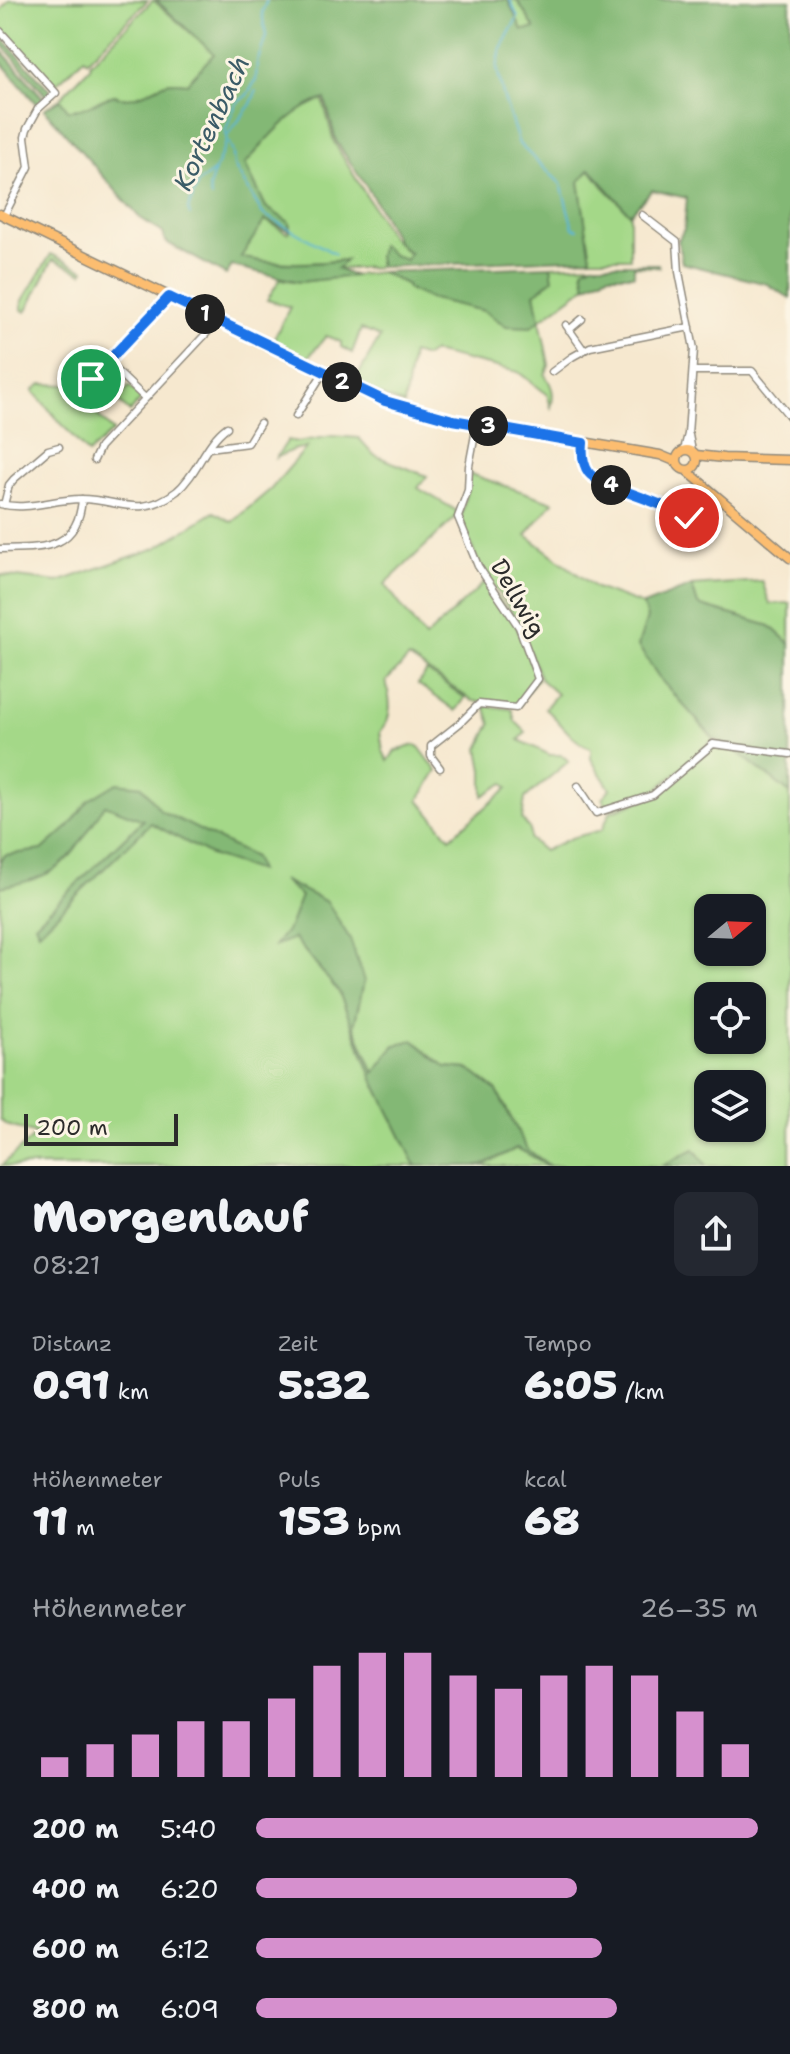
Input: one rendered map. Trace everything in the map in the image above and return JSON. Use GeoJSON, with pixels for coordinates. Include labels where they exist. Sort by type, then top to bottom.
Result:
{"type":"FeatureCollection","features":[{"type":"Feature","properties":{"kind":"main road"},"geometry":{"type":"LineString","coordinates":[[2,215],[323,373],[399,406],[477,424],[688,459],[790,460]]}},
{"type":"Feature","properties":{"kind":"main road"},"geometry":{"type":"LineString","coordinates":[[688,459],[703,483],[790,558]]}},
{"type":"Feature","properties":{"kind":"street"},"geometry":{"type":"LineString","coordinates":[[0,31],[56,93],[41,106],[26,132],[29,167],[2,215]]}},
{"type":"Feature","properties":{"kind":"street"},"geometry":{"type":"LineString","coordinates":[[642,215],[677,242],[690,327],[693,371],[688,459]]}},
{"type":"Feature","properties":{"kind":"street"},"geometry":{"type":"LineString","coordinates":[[79,388],[169,297]]}},
{"type":"Feature","properties":{"kind":"street"},"geometry":{"type":"LineString","coordinates":[[582,319],[568,327],[583,349]]}},
{"type":"Feature","properties":{"kind":"street"},"geometry":{"type":"LineString","coordinates":[[94,460],[100,447],[218,321]]}},
{"type":"Feature","properties":{"kind":"street"},"geometry":{"type":"LineString","coordinates":[[552,372],[583,349],[690,327]]}},
{"type":"Feature","properties":{"kind":"street"},"geometry":{"type":"LineString","coordinates":[[107,362],[145,398]]}},
{"type":"Feature","properties":{"kind":"street"},"geometry":{"type":"LineString","coordinates":[[693,371],[752,371],[790,417]]}},
{"type":"Feature","properties":{"kind":"street"},"geometry":{"type":"LineString","coordinates":[[296,416],[323,373]]}},
{"type":"Feature","properties":{"kind":"street"},"geometry":{"type":"LineString","coordinates":[[209,448],[248,443],[260,423]]}},
{"type":"Feature","properties":{"kind":"street","name":"Dellwig"},"geometry":{"type":"LineString","coordinates":[[440,768],[431,756],[431,746],[479,704],[516,708],[538,679],[519,627],[478,566],[458,517],[468,490],[477,424]]}},
{"type":"Feature","properties":{"kind":"street"},"geometry":{"type":"LineString","coordinates":[[59,447],[48,450],[14,479],[2,504],[29,507],[82,499],[134,507],[156,502],[181,486],[218,434],[227,427]]}},
{"type":"Feature","properties":{"kind":"street"},"geometry":{"type":"LineString","coordinates":[[587,443],[584,460],[593,478],[678,511],[698,526],[703,534]]}},
{"type":"Feature","properties":{"kind":"street"},"geometry":{"type":"LineString","coordinates":[[0,549],[48,546],[65,539],[80,518],[82,499]]}},
{"type":"Feature","properties":{"kind":"street"},"geometry":{"type":"LineString","coordinates":[[578,786],[596,813],[653,795],[713,744],[790,754]]}},
{"type":"Feature","properties":{"kind":"green space"},"geometry":{"type":"Polygon","coordinates":[[[9,0],[148,0],[87,61],[84,58],[54,86],[0,28],[0,11],[9,0]]]}},
{"type":"Feature","properties":{"kind":"green space"},"geometry":{"type":"Polygon","coordinates":[[[153,0],[215,54],[187,83],[169,82],[134,97],[114,95],[86,107],[68,110],[60,99],[62,96],[153,0]]]}},
{"type":"Feature","properties":{"kind":"green space"},"geometry":{"type":"Polygon","coordinates":[[[156,0],[508,0],[522,30],[535,29],[517,0],[790,0],[790,298],[767,284],[682,263],[678,241],[684,229],[687,198],[652,190],[630,214],[590,169],[579,182],[591,258],[380,267],[378,256],[381,245],[393,255],[406,260],[410,253],[398,243],[370,192],[336,141],[325,99],[291,117],[245,164],[266,207],[289,222],[290,231],[265,220],[241,257],[293,263],[346,260],[337,269],[355,276],[300,282],[232,266],[226,275],[166,242],[163,233],[139,217],[44,109],[60,99],[68,110],[74,110],[115,95],[135,97],[166,83],[187,83],[214,54],[156,0]]]}},
{"type":"Feature","properties":{"kind":"green space"},"geometry":{"type":"Polygon","coordinates":[[[508,0],[517,0],[535,29],[522,30],[508,0]]]}},
{"type":"Feature","properties":{"kind":"green space"},"geometry":{"type":"Polygon","coordinates":[[[0,35],[53,94],[48,98],[0,42],[0,35]]]}},
{"type":"Feature","properties":{"kind":"green space"},"geometry":{"type":"Polygon","coordinates":[[[0,49],[45,100],[38,106],[0,61],[0,49]]]}},
{"type":"Feature","properties":{"kind":"green space"},"geometry":{"type":"Polygon","coordinates":[[[323,100],[334,142],[391,237],[410,255],[406,261],[393,255],[378,256],[380,267],[337,269],[344,260],[292,263],[240,257],[265,220],[287,233],[290,231],[289,222],[266,207],[245,164],[290,118],[323,100]]]}},
{"type":"Feature","properties":{"kind":"green space"},"geometry":{"type":"Polygon","coordinates":[[[590,169],[630,214],[630,258],[591,258],[579,182],[590,169]]]}},
{"type":"Feature","properties":{"kind":"green space"},"geometry":{"type":"Polygon","coordinates":[[[51,254],[84,270],[83,273],[53,259],[26,312],[22,310],[22,302],[51,254]]]}},
{"type":"Feature","properties":{"kind":"green space"},"geometry":{"type":"Polygon","coordinates":[[[592,264],[583,270],[586,286],[540,320],[535,293],[552,279],[551,266],[592,264]]]}},
{"type":"Feature","properties":{"kind":"green space"},"geometry":{"type":"Polygon","coordinates":[[[592,264],[658,264],[659,267],[634,266],[634,275],[608,275],[586,286],[583,269],[592,264]]]}},
{"type":"Feature","properties":{"kind":"green space"},"geometry":{"type":"Polygon","coordinates":[[[551,266],[553,279],[535,293],[540,320],[531,327],[506,326],[484,311],[428,298],[381,272],[551,266]]]}},
{"type":"Feature","properties":{"kind":"green space"},"geometry":{"type":"Polygon","coordinates":[[[381,272],[428,298],[484,311],[506,326],[540,320],[549,365],[545,375],[553,394],[551,407],[547,394],[518,372],[433,352],[426,357],[412,353],[404,405],[353,384],[380,337],[361,329],[352,353],[341,347],[341,342],[326,336],[308,358],[273,340],[290,307],[267,300],[280,279],[300,282],[381,272]]]}},
{"type":"Feature","properties":{"kind":"green space"},"geometry":{"type":"Polygon","coordinates":[[[41,384],[68,385],[113,431],[88,454],[33,391],[41,384]]]}},
{"type":"Feature","properties":{"kind":"green space"},"geometry":{"type":"Polygon","coordinates":[[[129,386],[142,398],[130,412],[118,401],[129,386]]]}},
{"type":"Feature","properties":{"kind":"green space"},"geometry":{"type":"Polygon","coordinates":[[[332,436],[359,438],[374,455],[427,476],[418,488],[457,511],[456,517],[385,584],[425,638],[485,582],[514,620],[537,679],[517,705],[473,701],[409,658],[386,681],[390,708],[380,732],[383,751],[388,761],[395,751],[415,745],[419,747],[437,771],[419,800],[450,838],[508,788],[504,783],[483,796],[479,749],[491,724],[485,706],[512,709],[515,721],[526,732],[519,740],[550,755],[561,755],[569,761],[525,798],[522,819],[530,830],[530,839],[544,851],[571,838],[602,830],[610,812],[656,795],[713,745],[732,748],[790,793],[790,1166],[707,1166],[694,1149],[662,1166],[481,1166],[517,1148],[544,1163],[527,1149],[497,1091],[468,1069],[446,1067],[413,1040],[395,1045],[374,1073],[354,1026],[364,981],[327,903],[286,883],[301,896],[289,927],[276,944],[294,938],[339,992],[372,1077],[416,1166],[1,1166],[37,1134],[6,1125],[0,1119],[0,575],[58,582],[156,548],[214,512],[232,522],[271,489],[307,447],[276,458],[288,440],[298,442],[332,436]]]}},
{"type":"Feature","properties":{"kind":"green space"},"geometry":{"type":"Polygon","coordinates":[[[470,474],[553,502],[526,535],[596,588],[643,605],[647,618],[638,646],[661,680],[714,739],[651,795],[609,809],[602,798],[610,789],[591,759],[591,748],[572,736],[545,708],[557,694],[541,680],[515,617],[478,562],[466,533],[461,517],[470,474]]]}},
{"type":"Feature","properties":{"kind":"green space"},"geometry":{"type":"Polygon","coordinates":[[[762,581],[770,604],[790,603],[790,644],[770,626],[698,605],[692,586],[762,581]]]}},
{"type":"Feature","properties":{"kind":"green space"},"geometry":{"type":"Polygon","coordinates":[[[692,586],[698,605],[770,626],[790,644],[790,793],[732,748],[714,739],[661,680],[638,646],[647,618],[643,605],[692,586]]]}},
{"type":"Feature","properties":{"kind":"green space"},"geometry":{"type":"Polygon","coordinates":[[[427,671],[465,698],[456,711],[418,684],[427,671]]]}},
{"type":"Feature","properties":{"kind":"green space"},"geometry":{"type":"Polygon","coordinates":[[[117,783],[142,786],[161,811],[254,857],[259,871],[210,855],[151,823],[39,932],[35,924],[143,820],[105,805],[64,862],[40,877],[23,882],[0,887],[0,861],[5,855],[42,850],[69,826],[89,800],[117,783]]]}},
{"type":"Feature","properties":{"kind":"green space"},"geometry":{"type":"Polygon","coordinates":[[[282,880],[327,902],[350,939],[364,981],[354,1026],[374,1073],[395,1045],[413,1040],[446,1067],[468,1069],[497,1091],[527,1149],[550,1166],[517,1148],[481,1166],[416,1166],[372,1077],[339,992],[294,938],[274,946],[289,927],[301,896],[282,880]]]}},
{"type":"Feature","properties":{"kind":"green space"},"geometry":{"type":"Polygon","coordinates":[[[694,1149],[707,1166],[662,1166],[694,1149]]]}},
{"type":"Feature","properties":{"kind":"waterway","name":"Kortenbach"},"geometry":{"type":"LineString","coordinates":[[190,215],[188,209],[198,183],[215,170],[236,104],[247,95],[256,80],[257,63],[266,36],[262,12],[267,0]]}},
{"type":"Feature","properties":{"kind":"waterway"},"geometry":{"type":"LineString","coordinates":[[510,0],[518,17],[501,48],[497,68],[504,99],[519,144],[561,184],[573,228],[578,229]]}},
{"type":"Feature","properties":{"kind":"waterway"},"geometry":{"type":"LineString","coordinates":[[227,136],[251,104],[256,91]]}},
{"type":"Feature","properties":{"kind":"waterway"},"geometry":{"type":"LineString","coordinates":[[229,143],[234,166],[263,214],[335,254]]}},
{"type":"Feature","properties":{"kind":"waterway"},"geometry":{"type":"LineString","coordinates":[[211,198],[209,187],[215,170]]}},
{"type":"Feature","properties":{"kind":"route"},"geometry":{"type":"LineString","coordinates":[[91,379],[169,297],[385,401],[453,420],[583,443],[585,465],[593,478],[666,505],[689,518]]}}]}
